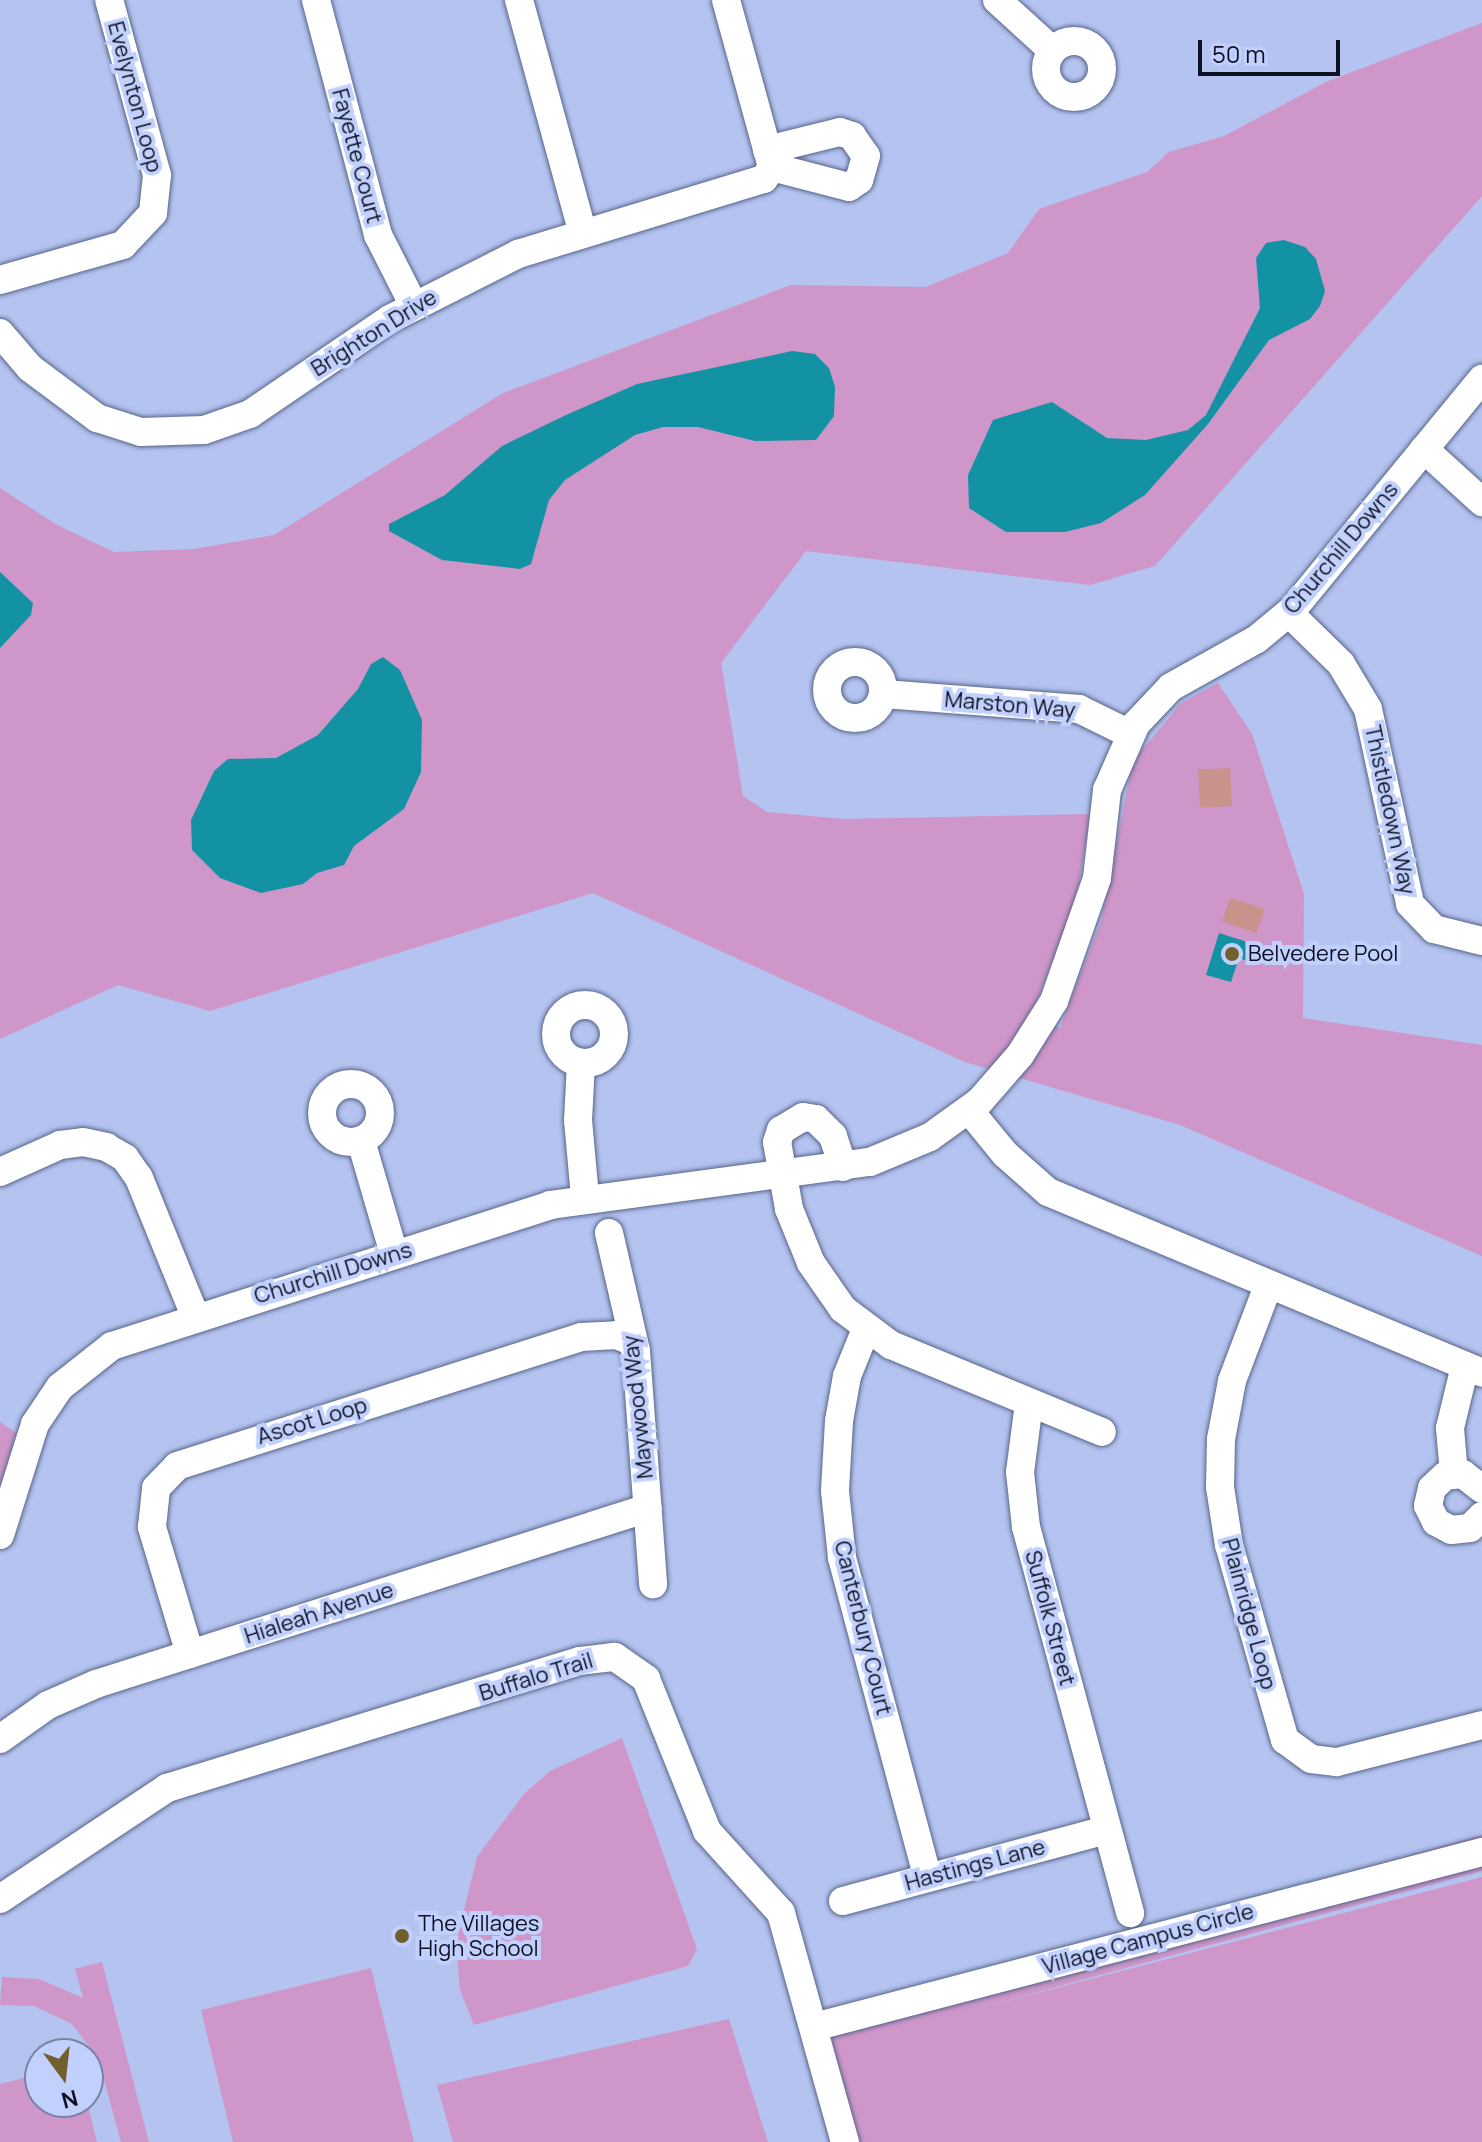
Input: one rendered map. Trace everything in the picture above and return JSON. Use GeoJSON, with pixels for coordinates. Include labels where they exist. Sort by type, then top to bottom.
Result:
{"type":"FeatureCollection","features":[{"type":"Feature","properties":{"kind":"street","name":"Evelynton Loop"},"geometry":{"type":"LineString","coordinates":[[0,280],[123,245],[153,213],[157,175],[109,0]]}},
{"type":"Feature","properties":{"kind":"street","name":"Fayette Court"},"geometry":{"type":"LineString","coordinates":[[316,0],[378,235],[414,306]]}},
{"type":"Feature","properties":{"kind":"street"},"geometry":{"type":"LineString","coordinates":[[519,0],[582,231]]}},
{"type":"Feature","properties":{"kind":"street","name":"Brighton Drive"},"geometry":{"type":"LineString","coordinates":[[0,333],[30,368],[97,418],[118,427],[167,434],[204,430],[250,414],[414,306],[518,254],[582,231],[764,179],[769,158],[726,0]]}},
{"type":"Feature","properties":{"kind":"street"},"geometry":{"type":"LineString","coordinates":[[997,0],[1052,50]]}},
{"type":"Feature","properties":{"kind":"street","name":"Churchill Downs"},"geometry":{"type":"LineString","coordinates":[[0,1535],[35,1424],[60,1387],[112,1346],[195,1316],[585,1197],[843,1167],[900,1151],[969,1110],[1020,1055],[1054,1001],[1087,916],[1097,878],[1107,790],[1130,734],[1149,705],[1171,687],[1257,639],[1289,613],[1482,379]]}},
{"type":"Feature","properties":{"kind":"street"},"geometry":{"type":"LineString","coordinates":[[1424,449],[1482,502]]}},
{"type":"Feature","properties":{"kind":"street","name":"Thistledown Way"},"geometry":{"type":"LineString","coordinates":[[1289,613],[1341,664],[1368,709],[1410,904],[1434,929],[1482,941]]}},
{"type":"Feature","properties":{"kind":"street","name":"Marston Way"},"geometry":{"type":"LineString","coordinates":[[884,694],[1079,709],[1130,734]]}},
{"type":"Feature","properties":{"kind":"street"},"geometry":{"type":"LineString","coordinates":[[581,1063],[578,1133],[585,1197]]}},
{"type":"Feature","properties":{"kind":"street"},"geometry":{"type":"LineString","coordinates":[[969,1110],[1005,1154],[1048,1192],[1474,1369],[1450,1428],[1454,1474]]}},
{"type":"Feature","properties":{"kind":"street"},"geometry":{"type":"LineString","coordinates":[[843,1167],[826,1126],[803,1117],[781,1130],[777,1142],[782,1175],[811,1263],[843,1309],[866,1329],[924,1360],[1102,1432]]}},
{"type":"Feature","properties":{"kind":"street"},"geometry":{"type":"LineString","coordinates":[[361,1141],[394,1254]]}},
{"type":"Feature","properties":{"kind":"street"},"geometry":{"type":"LineString","coordinates":[[0,1172],[60,1145],[83,1142],[106,1147],[125,1158],[139,1178],[195,1316]]}},
{"type":"Feature","properties":{"kind":"street","name":"Maywood Way"},"geometry":{"type":"LineString","coordinates":[[609,1233],[636,1351],[653,1584]]}},
{"type":"Feature","properties":{"kind":"street","name":"Plainridge Loop"},"geometry":{"type":"LineString","coordinates":[[1268,1286],[1232,1381],[1220,1487],[1229,1545],[1285,1740],[1311,1759],[1337,1762],[1482,1725]]}},
{"type":"Feature","properties":{"kind":"street","name":"Canterbury Court"},"geometry":{"type":"LineString","coordinates":[[866,1329],[851,1363],[839,1421],[835,1491],[842,1558],[928,1878]]}},
{"type":"Feature","properties":{"kind":"street","name":"Ascot Loop"},"geometry":{"type":"LineString","coordinates":[[190,1654],[152,1527],[156,1488],[177,1466],[581,1337],[617,1335],[631,1341],[636,1351]]}},
{"type":"Feature","properties":{"kind":"street","name":"Suffolk Street"},"geometry":{"type":"LineString","coordinates":[[1029,1403],[1020,1472],[1026,1527],[1130,1913]]}},
{"type":"Feature","properties":{"kind":"street"},"geometry":{"type":"LineString","coordinates":[[1482,1489],[1473,1478],[1454,1474],[1432,1488],[1431,1514],[1443,1527],[1461,1531],[1482,1516]]}},
{"type":"Feature","properties":{"kind":"street","name":"Hialeah Avenue"},"geometry":{"type":"LineString","coordinates":[[0,1739],[71,1694],[648,1508]]}},
{"type":"Feature","properties":{"kind":"street","name":"Buffalo Trail"},"geometry":{"type":"LineString","coordinates":[[0,1899],[167,1788],[580,1661],[615,1657],[646,1679],[707,1831],[781,1913],[845,2142]]}},
{"type":"Feature","properties":{"kind":"street","name":"Hastings Lane"},"geometry":{"type":"LineString","coordinates":[[843,1901],[1107,1830]]}},
{"type":"Feature","properties":{"kind":"street","name":"Village Campus Circle"},"geometry":{"type":"LineString","coordinates":[[814,2027],[1482,1852]]}},
{"type":"Feature","properties":{"kind":"shaded area"},"geometry":{"type":"Polygon","coordinates":[[[1482,23],[1482,196],[1155,566],[1090,585],[806,551],[721,663],[743,796],[767,812],[844,819],[1090,814],[1076,901],[1031,1016],[1060,1028],[1101,921],[1133,761],[1181,703],[1218,683],[1252,734],[1304,894],[1303,1018],[1482,1045],[1482,1256],[1180,1125],[965,1062],[593,893],[210,1011],[118,985],[0,1039],[0,488],[57,525],[114,552],[194,549],[274,535],[503,393],[791,285],[926,287],[1008,253],[1039,209],[1147,172],[1169,152],[1224,136],[1328,81],[1482,23]]]}},
{"type":"Feature","properties":{"kind":"shaded area"},"geometry":{"type":"Polygon","coordinates":[[[1284,240],[1305,247],[1316,259],[1325,291],[1320,306],[1310,319],[1269,340],[1208,424],[1145,495],[1101,523],[1065,532],[1006,532],[969,508],[968,475],[993,420],[1052,402],[1107,438],[1146,440],[1188,430],[1206,415],[1260,308],[1256,258],[1266,243],[1284,240]]]}},
{"type":"Feature","properties":{"kind":"shaded area"},"geometry":{"type":"Polygon","coordinates":[[[792,351],[815,354],[829,368],[835,387],[834,416],[816,440],[755,441],[698,427],[663,427],[635,435],[565,480],[549,500],[531,564],[520,569],[442,560],[389,531],[389,524],[445,495],[502,446],[566,415],[637,384],[792,351]]]}},
{"type":"Feature","properties":{"kind":"shaded area"},"geometry":{"type":"Polygon","coordinates":[[[0,572],[33,603],[31,615],[0,648],[0,572]]]}},
{"type":"Feature","properties":{"kind":"shaded area"},"geometry":{"type":"Polygon","coordinates":[[[383,657],[400,670],[422,720],[421,772],[404,809],[354,846],[344,865],[317,873],[303,884],[261,893],[220,878],[192,850],[191,820],[214,771],[228,759],[276,758],[318,735],[358,689],[371,664],[383,657]]]}},
{"type":"Feature","properties":{"kind":"shaded area","name":"Belvedere Pool"},"geometry":{"type":"Polygon","coordinates":[[[1219,933],[1254,944],[1248,961],[1239,958],[1231,982],[1206,975],[1219,933]]]}},
{"type":"Feature","properties":{"kind":"shaded area"},"geometry":{"type":"Polygon","coordinates":[[[0,1422],[16,1433],[0,1488],[0,1422]]]}},
{"type":"Feature","properties":{"kind":"shaded area"},"geometry":{"type":"Polygon","coordinates":[[[622,1738],[697,1949],[688,1966],[474,2025],[460,1990],[456,1943],[477,1857],[524,1794],[550,1771],[622,1738]]]}},
{"type":"Feature","properties":{"kind":"shaded area"},"geometry":{"type":"Polygon","coordinates":[[[1482,1835],[1482,1871],[972,2010],[1482,1877],[1482,2142],[854,2142],[824,2020],[1482,1835]]]}},
{"type":"Feature","properties":{"kind":"shaded area"},"geometry":{"type":"Polygon","coordinates":[[[102,1962],[149,2142],[121,2142],[104,2080],[104,2038],[83,2038],[72,2024],[34,2006],[0,2005],[2,1977],[39,1979],[83,1998],[75,1969],[102,1962]]]}},
{"type":"Feature","properties":{"kind":"shaded area"},"geometry":{"type":"Polygon","coordinates":[[[371,1968],[414,2142],[233,2142],[201,2010],[371,1968]]]}},
{"type":"Feature","properties":{"kind":"shaded area"},"geometry":{"type":"Polygon","coordinates":[[[729,2019],[768,2142],[453,2142],[437,2085],[729,2019]]]}},
{"type":"Feature","properties":{"kind":"shaded area"},"geometry":{"type":"Polygon","coordinates":[[[24,2078],[24,2118],[91,2118],[97,2142],[0,2142],[0,2084],[24,2078]]]}},
{"type":"Feature","properties":{"kind":"building"},"geometry":{"type":"Polygon","coordinates":[[[1230,768],[1232,806],[1200,808],[1198,770],[1230,768]]]}},
{"type":"Feature","properties":{"kind":"building"},"geometry":{"type":"Polygon","coordinates":[[[1230,898],[1264,909],[1257,933],[1222,922],[1230,898]]]}},
{"type":"Feature","properties":{"kind":"place","name":"Belvedere Pool"},"geometry":{"type":"Point","coordinates":[1232,954]}},
{"type":"Feature","properties":{"kind":"place","name":"The Villages High School"},"geometry":{"type":"Point","coordinates":[402,1936]}}]}
